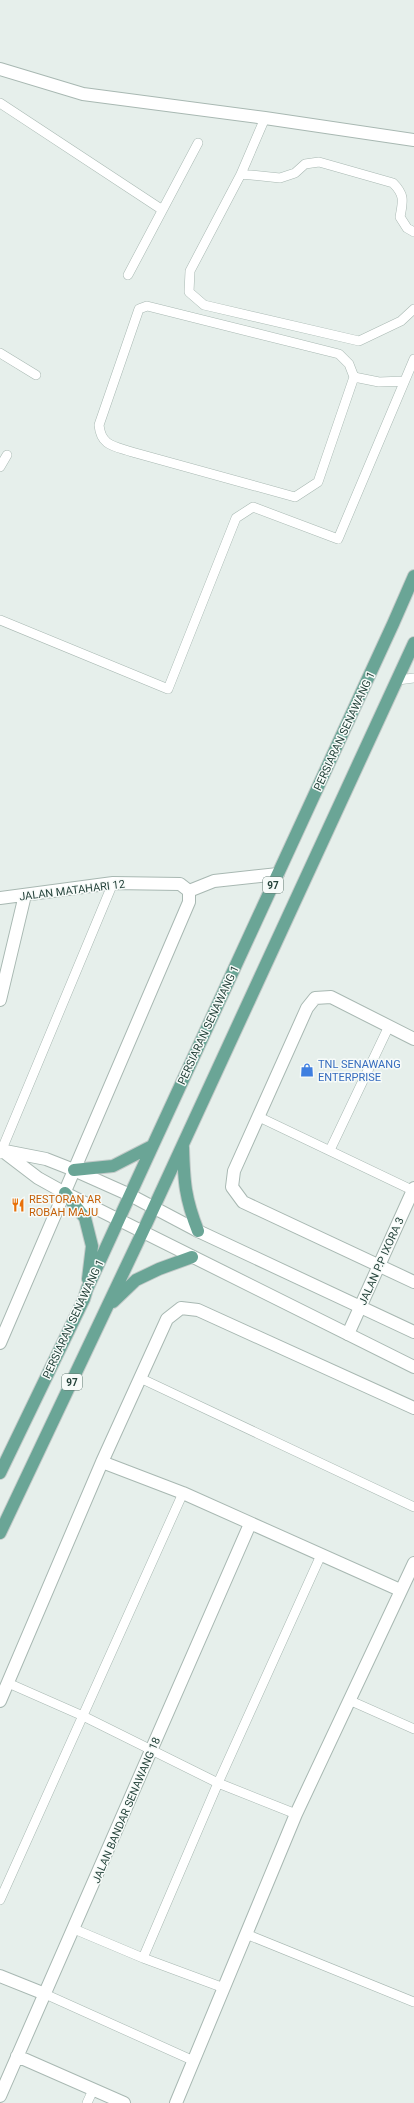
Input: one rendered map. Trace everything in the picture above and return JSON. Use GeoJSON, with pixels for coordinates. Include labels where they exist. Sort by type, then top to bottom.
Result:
{"type":"FeatureCollection","features":[{"type":"Feature","properties":{"kind":"main road","name":"PERSIARAN SENAWANG 1"},"geometry":{"type":"LineString","coordinates":[[0,1473],[84,1299],[87,1288],[414,576]]}},
{"type":"Feature","properties":{"kind":"main road","name":"97"},"geometry":{"type":"LineString","coordinates":[[0,1533],[108,1307],[414,643]]}},
{"type":"Feature","properties":{"kind":"main road"},"geometry":{"type":"LineString","coordinates":[[183,1143],[184,1183],[187,1205],[198,1231]]}},
{"type":"Feature","properties":{"kind":"main road"},"geometry":{"type":"LineString","coordinates":[[74,1170],[113,1166],[152,1146]]}},
{"type":"Feature","properties":{"kind":"main road"},"geometry":{"type":"LineString","coordinates":[[66,1192],[85,1218],[92,1246],[87,1288]]}},
{"type":"Feature","properties":{"kind":"main road"},"geometry":{"type":"LineString","coordinates":[[108,1307],[136,1280],[159,1269],[192,1257]]}},
{"type":"Feature","properties":{"kind":"street"},"geometry":{"type":"LineString","coordinates":[[0,69],[38,82],[83,94],[265,118],[414,140]]}},
{"type":"Feature","properties":{"kind":"street"},"geometry":{"type":"LineString","coordinates":[[0,1343],[189,902],[189,892],[214,881],[278,874]]}},
{"type":"Feature","properties":{"kind":"street","name":"JALAN MATAHARI 12"},"geometry":{"type":"LineString","coordinates":[[0,898],[113,883],[180,884],[189,892]]}},
{"type":"Feature","properties":{"kind":"street"},"geometry":{"type":"LineString","coordinates":[[0,1000],[3,977],[25,895]]}},
{"type":"Feature","properties":{"kind":"street"},"geometry":{"type":"LineString","coordinates":[[414,1039],[331,997],[315,998],[307,1008],[234,1171],[232,1187],[243,1202],[380,1264],[414,1282]]}},
{"type":"Feature","properties":{"kind":"street"},"geometry":{"type":"LineString","coordinates":[[1,1151],[46,1160],[74,1170],[130,1195],[198,1231],[414,1332]]}},
{"type":"Feature","properties":{"kind":"street"},"geometry":{"type":"LineString","coordinates":[[1,1151],[38,1178],[192,1257],[414,1367]]}},
{"type":"Feature","properties":{"kind":"street","name":"JALAN P.P IXORA 3"},"geometry":{"type":"LineString","coordinates":[[348,1334],[414,1190]]}},
{"type":"Feature","properties":{"kind":"street"},"geometry":{"type":"LineString","coordinates":[[0,1701],[102,1462],[167,1319],[181,1308],[198,1310],[414,1408]]}},
{"type":"Feature","properties":{"kind":"street"},"geometry":{"type":"LineString","coordinates":[[102,1462],[183,1493],[400,1590]]}},
{"type":"Feature","properties":{"kind":"street","name":"JALAN BANDAR SENAWANG 18"},"geometry":{"type":"LineString","coordinates":[[0,2096],[250,1524]]}},
{"type":"Feature","properties":{"kind":"street"},"geometry":{"type":"LineString","coordinates":[[176,2103],[296,1814],[351,1701],[400,1590],[414,1563]]}},
{"type":"Feature","properties":{"kind":"street"},"geometry":{"type":"LineString","coordinates":[[0,1976],[45,1994]]}},
{"type":"Feature","properties":{"kind":"street"},"geometry":{"type":"LineString","coordinates":[[17,2056],[124,2103]]}},
{"type":"Feature","properties":{"kind":"lane"},"geometry":{"type":"LineString","coordinates":[[0,103],[162,209]]}},
{"type":"Feature","properties":{"kind":"lane"},"geometry":{"type":"LineString","coordinates":[[265,118],[241,174],[190,271],[188,292],[204,304],[359,340],[401,321],[414,309]]}},
{"type":"Feature","properties":{"kind":"lane"},"geometry":{"type":"LineString","coordinates":[[128,276],[198,143]]}},
{"type":"Feature","properties":{"kind":"lane"},"geometry":{"type":"LineString","coordinates":[[241,174],[280,178],[295,173],[305,164],[319,162],[392,183],[401,192],[403,205],[400,217],[407,228],[414,232]]}},
{"type":"Feature","properties":{"kind":"lane"},"geometry":{"type":"LineString","coordinates":[[147,306],[339,354],[349,364],[354,377],[318,482],[296,497],[132,452],[106,443],[100,436],[99,425],[115,375],[139,309],[147,306]]}},
{"type":"Feature","properties":{"kind":"lane"},"geometry":{"type":"LineString","coordinates":[[0,353],[36,375]]}},
{"type":"Feature","properties":{"kind":"lane"},"geometry":{"type":"LineString","coordinates":[[0,620],[168,689],[236,518],[253,507],[338,539],[414,359]]}},
{"type":"Feature","properties":{"kind":"lane"},"geometry":{"type":"LineString","coordinates":[[354,377],[379,382],[404,381]]}},
{"type":"Feature","properties":{"kind":"lane"},"geometry":{"type":"LineString","coordinates":[[0,467],[7,455]]}},
{"type":"Feature","properties":{"kind":"lane"},"geometry":{"type":"LineString","coordinates":[[398,680],[414,678]]}},
{"type":"Feature","properties":{"kind":"lane"},"geometry":{"type":"LineString","coordinates":[[1,1151],[113,883]]}},
{"type":"Feature","properties":{"kind":"lane"},"geometry":{"type":"LineString","coordinates":[[330,1150],[389,1026]]}},
{"type":"Feature","properties":{"kind":"lane"},"geometry":{"type":"LineString","coordinates":[[259,1117],[414,1190]]}},
{"type":"Feature","properties":{"kind":"lane"},"geometry":{"type":"LineString","coordinates":[[140,1378],[414,1507]]}},
{"type":"Feature","properties":{"kind":"lane"},"geometry":{"type":"LineString","coordinates":[[0,1900],[183,1493]]}},
{"type":"Feature","properties":{"kind":"lane"},"geometry":{"type":"LineString","coordinates":[[143,1958],[218,1783],[321,1554]]}},
{"type":"Feature","properties":{"kind":"lane"},"geometry":{"type":"LineString","coordinates":[[8,1683],[83,1716],[218,1783],[296,1814]]}},
{"type":"Feature","properties":{"kind":"lane"},"geometry":{"type":"LineString","coordinates":[[351,1701],[414,1729]]}},
{"type":"Feature","properties":{"kind":"lane"},"geometry":{"type":"LineString","coordinates":[[74,1929],[143,1958],[224,1988]]}},
{"type":"Feature","properties":{"kind":"lane"},"geometry":{"type":"LineString","coordinates":[[246,1934],[414,2002]]}},
{"type":"Feature","properties":{"kind":"lane"},"geometry":{"type":"LineString","coordinates":[[45,1994],[194,2060]]}},
{"type":"Feature","properties":{"kind":"lane"},"geometry":{"type":"LineString","coordinates":[[87,2103],[93,2090]]}},
{"type":"Feature","properties":{"kind":"place","name":"TNL SENAWANG ENTERPRISE"},"geometry":{"type":"Point","coordinates":[307,1070]}},
{"type":"Feature","properties":{"kind":"place","name":"RESTORAN AR ROBAH MAJU"},"geometry":{"type":"Point","coordinates":[18,1205]}}]}
